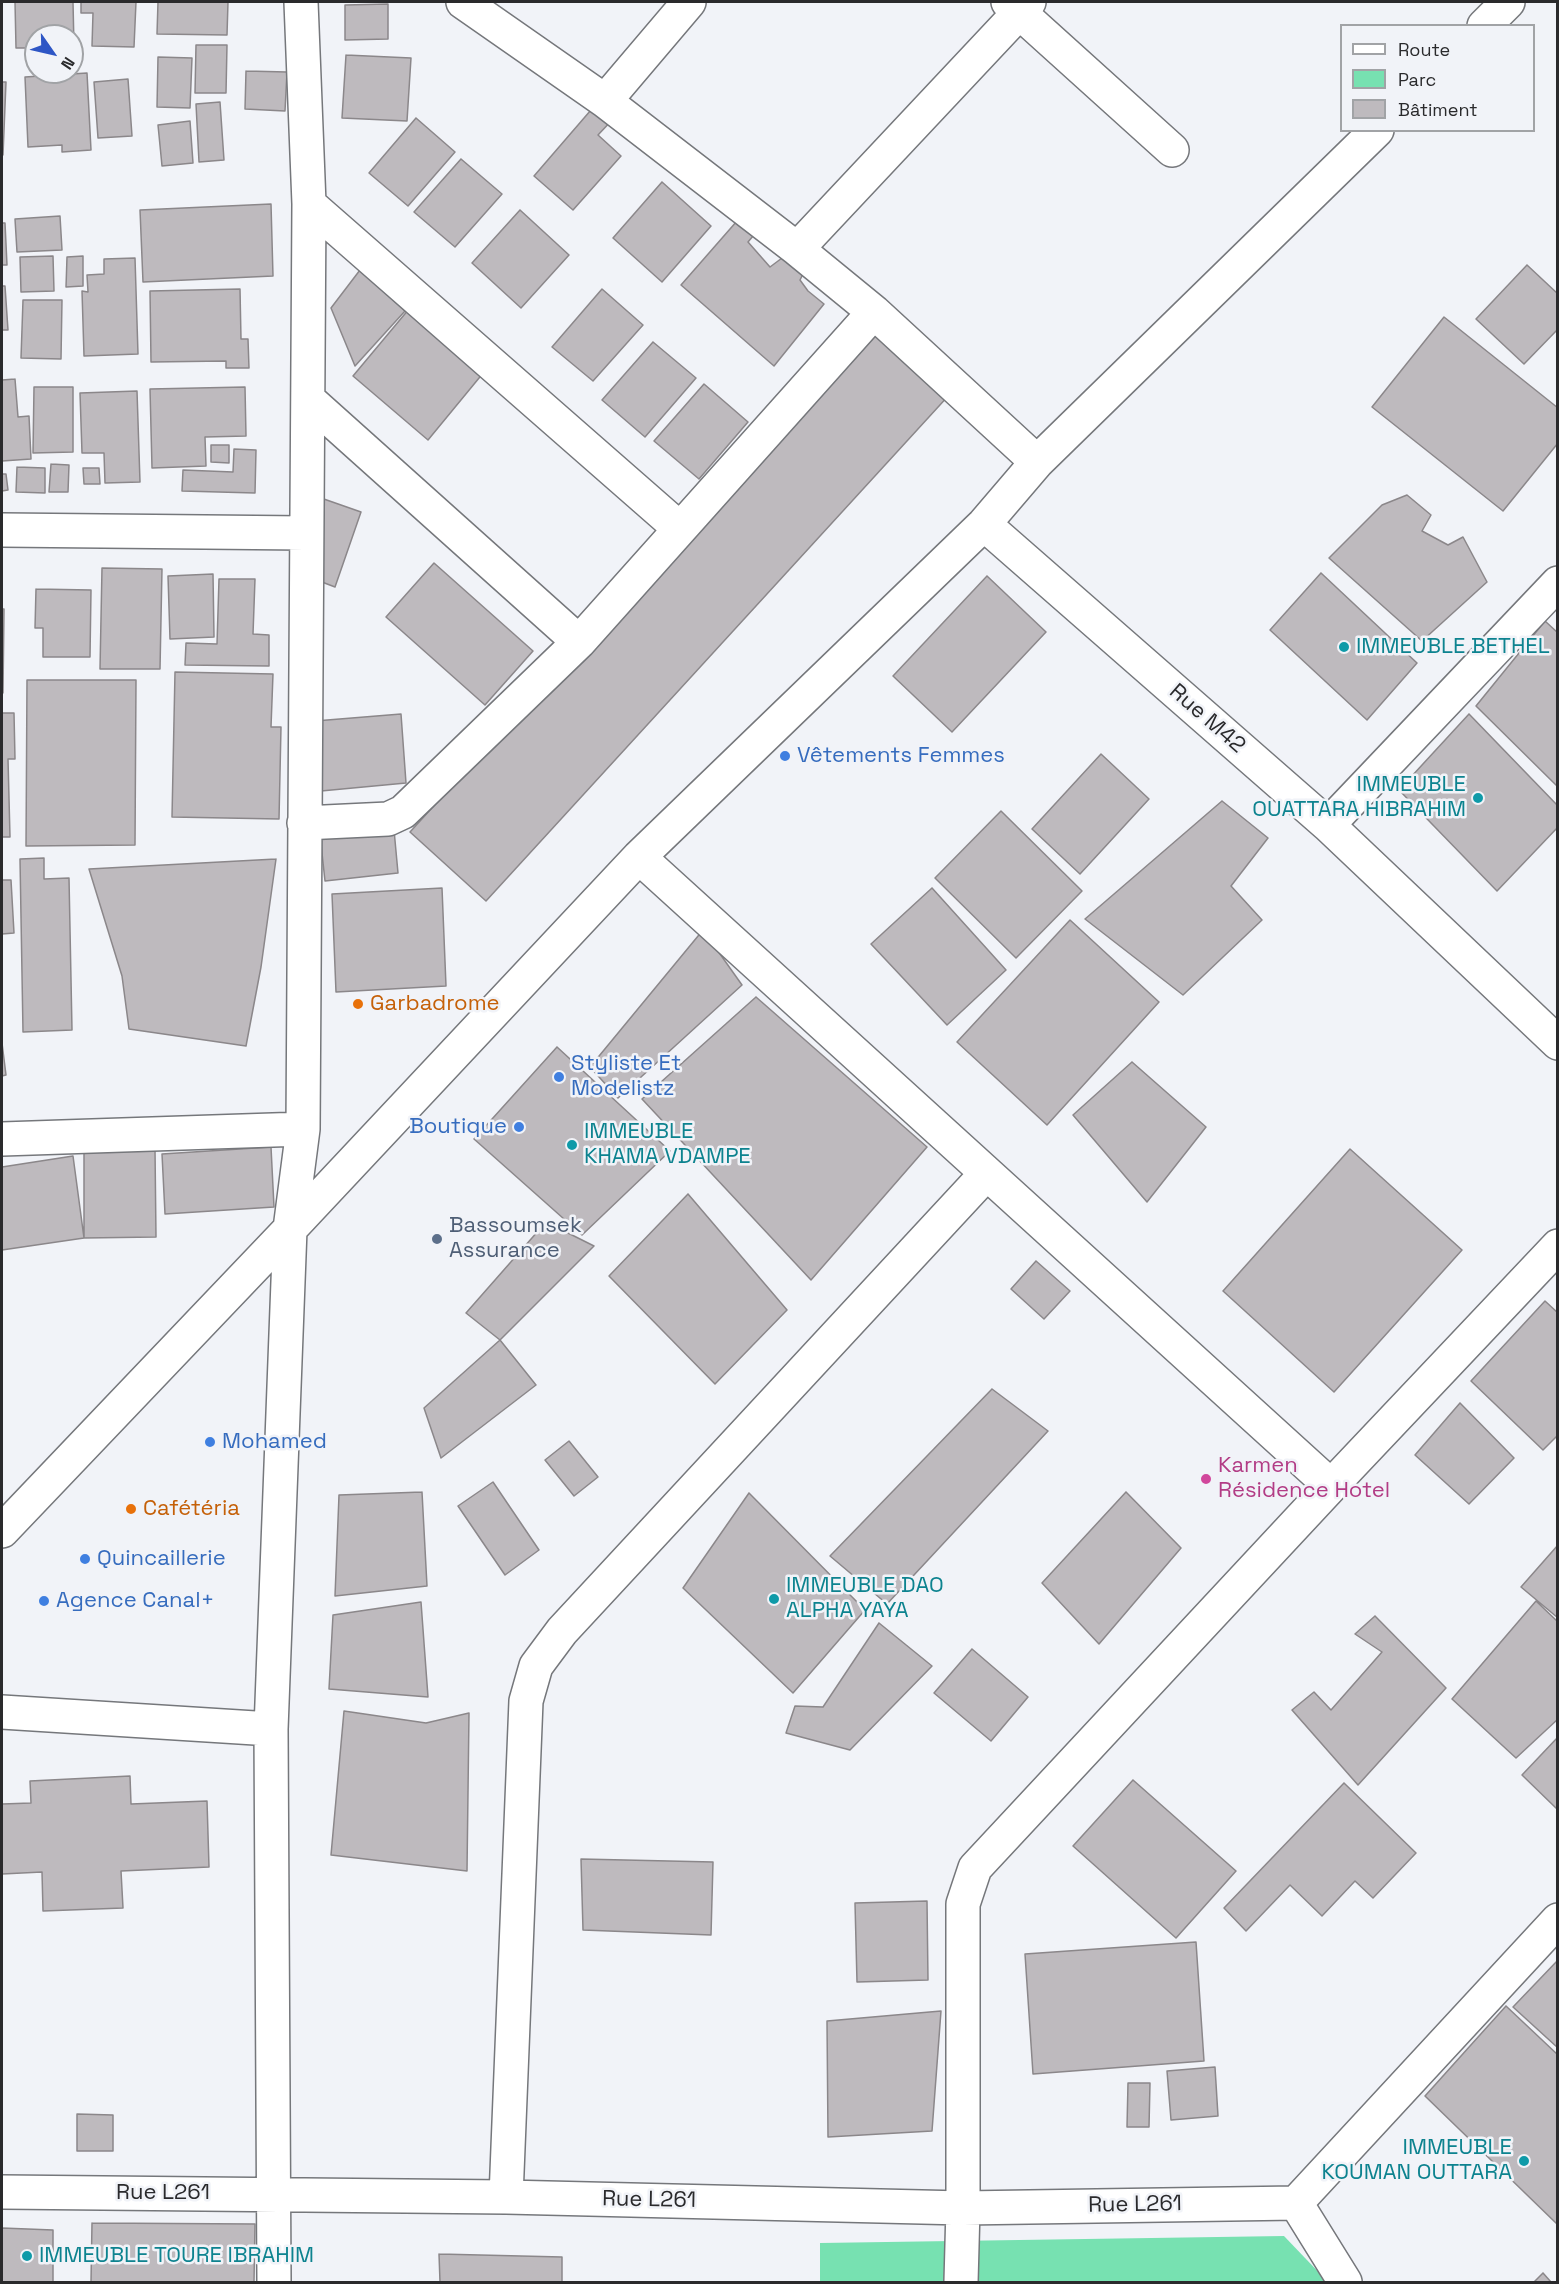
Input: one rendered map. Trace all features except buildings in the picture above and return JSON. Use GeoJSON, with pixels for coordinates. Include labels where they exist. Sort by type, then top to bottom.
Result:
{"type":"FeatureCollection","features":[{"type":"Feature","properties":{"kind":"street"},"geometry":{"type":"LineString","coordinates":[[274,2283],[271,1729],[290,1229],[303,1130],[305,533],[309,400],[309,204],[301,2]]}},
{"type":"Feature","properties":{"kind":"street"},"geometry":{"type":"LineString","coordinates":[[463,2],[605,101],[797,249],[873,312],[1037,462]]}},
{"type":"Feature","properties":{"kind":"street"},"geometry":{"type":"LineString","coordinates":[[605,101],[689,2]]}},
{"type":"Feature","properties":{"kind":"street"},"geometry":{"type":"LineString","coordinates":[[1486,24],[1508,2]]}},
{"type":"Feature","properties":{"kind":"street"},"geometry":{"type":"LineString","coordinates":[[797,249],[1019,5],[1172,150]]}},
{"type":"Feature","properties":{"kind":"street"},"geometry":{"type":"LineString","coordinates":[[2,1531],[290,1229],[639,857],[984,524],[1037,462],[1375,132]]}},
{"type":"Feature","properties":{"kind":"street"},"geometry":{"type":"LineString","coordinates":[[309,204],[680,528]]}},
{"type":"Feature","properties":{"kind":"street"},"geometry":{"type":"LineString","coordinates":[[304,823],[388,819],[404,812],[579,642],[873,312]]}},
{"type":"Feature","properties":{"kind":"street"},"geometry":{"type":"LineString","coordinates":[[309,400],[579,642]]}},
{"type":"Feature","properties":{"kind":"street","name":"Rue M42"},"geometry":{"type":"LineString","coordinates":[[984,524],[1328,825],[1557,1043]]}},
{"type":"Feature","properties":{"kind":"street"},"geometry":{"type":"LineString","coordinates":[[2,530],[305,533]]}},
{"type":"Feature","properties":{"kind":"street"},"geometry":{"type":"LineString","coordinates":[[1328,825],[1557,584]]}},
{"type":"Feature","properties":{"kind":"street"},"geometry":{"type":"LineString","coordinates":[[639,857],[1331,1486]]}},
{"type":"Feature","properties":{"kind":"street"},"geometry":{"type":"LineString","coordinates":[[2,1139],[303,1130]]}},
{"type":"Feature","properties":{"kind":"street"},"geometry":{"type":"LineString","coordinates":[[506,2197],[526,1701],[536,1666],[562,1631],[986,1174]]}},
{"type":"Feature","properties":{"kind":"street"},"geometry":{"type":"LineString","coordinates":[[961,2283],[963,1904],[975,1868],[1557,1246]]}},
{"type":"Feature","properties":{"kind":"street"},"geometry":{"type":"LineString","coordinates":[[2,1712],[271,1729]]}},
{"type":"Feature","properties":{"kind":"street"},"geometry":{"type":"LineString","coordinates":[[1345,2283],[1296,2203],[1557,1920]]}},
{"type":"Feature","properties":{"kind":"street","name":"Rue L261"},"geometry":{"type":"LineString","coordinates":[[2,2192],[506,2197],[963,2208],[1296,2203]]}},
{"type":"Feature","properties":{"kind":"green space"},"geometry":{"type":"Polygon","coordinates":[[[1284,2236],[1328,2282],[820,2282],[820,2243],[1284,2236]]]}},
{"type":"Feature","properties":{"kind":"place","name":"IMMEUBLE BETHEL"},"geometry":{"type":"Point","coordinates":[1344,647]}},
{"type":"Feature","properties":{"kind":"place","name":"Vêtements Femmes"},"geometry":{"type":"Point","coordinates":[785,756]}},
{"type":"Feature","properties":{"kind":"place","name":"IMMEUBLE OUATTARA HIBRAHIM"},"geometry":{"type":"Point","coordinates":[1478,798]}},
{"type":"Feature","properties":{"kind":"place","name":"Garbadrome"},"geometry":{"type":"Point","coordinates":[358,1004]}},
{"type":"Feature","properties":{"kind":"place","name":"Styliste Et Modelistz"},"geometry":{"type":"Point","coordinates":[559,1077]}},
{"type":"Feature","properties":{"kind":"place","name":"Boutique"},"geometry":{"type":"Point","coordinates":[519,1127]}},
{"type":"Feature","properties":{"kind":"place","name":"IMMEUBLE KHAMA VDAMPE"},"geometry":{"type":"Point","coordinates":[572,1145]}},
{"type":"Feature","properties":{"kind":"place","name":"Bassoumsek Assurance"},"geometry":{"type":"Point","coordinates":[437,1239]}},
{"type":"Feature","properties":{"kind":"place","name":"Mohamed"},"geometry":{"type":"Point","coordinates":[210,1442]}},
{"type":"Feature","properties":{"kind":"place","name":"Karmen Résidence Hotel"},"geometry":{"type":"Point","coordinates":[1206,1479]}},
{"type":"Feature","properties":{"kind":"place","name":"Cafétéria"},"geometry":{"type":"Point","coordinates":[131,1509]}},
{"type":"Feature","properties":{"kind":"place","name":"Quincaillerie"},"geometry":{"type":"Point","coordinates":[85,1559]}},
{"type":"Feature","properties":{"kind":"place","name":"IMMEUBLE DAO ALPHA YAYA"},"geometry":{"type":"Point","coordinates":[774,1599]}},
{"type":"Feature","properties":{"kind":"place","name":"Agence Canal+"},"geometry":{"type":"Point","coordinates":[44,1601]}},
{"type":"Feature","properties":{"kind":"place","name":"IMMEUBLE KOUMAN OUTTARA"},"geometry":{"type":"Point","coordinates":[1524,2161]}},
{"type":"Feature","properties":{"kind":"place","name":"IMMEUBLE TOURE IBRAHIM"},"geometry":{"type":"Point","coordinates":[27,2256]}}]}
